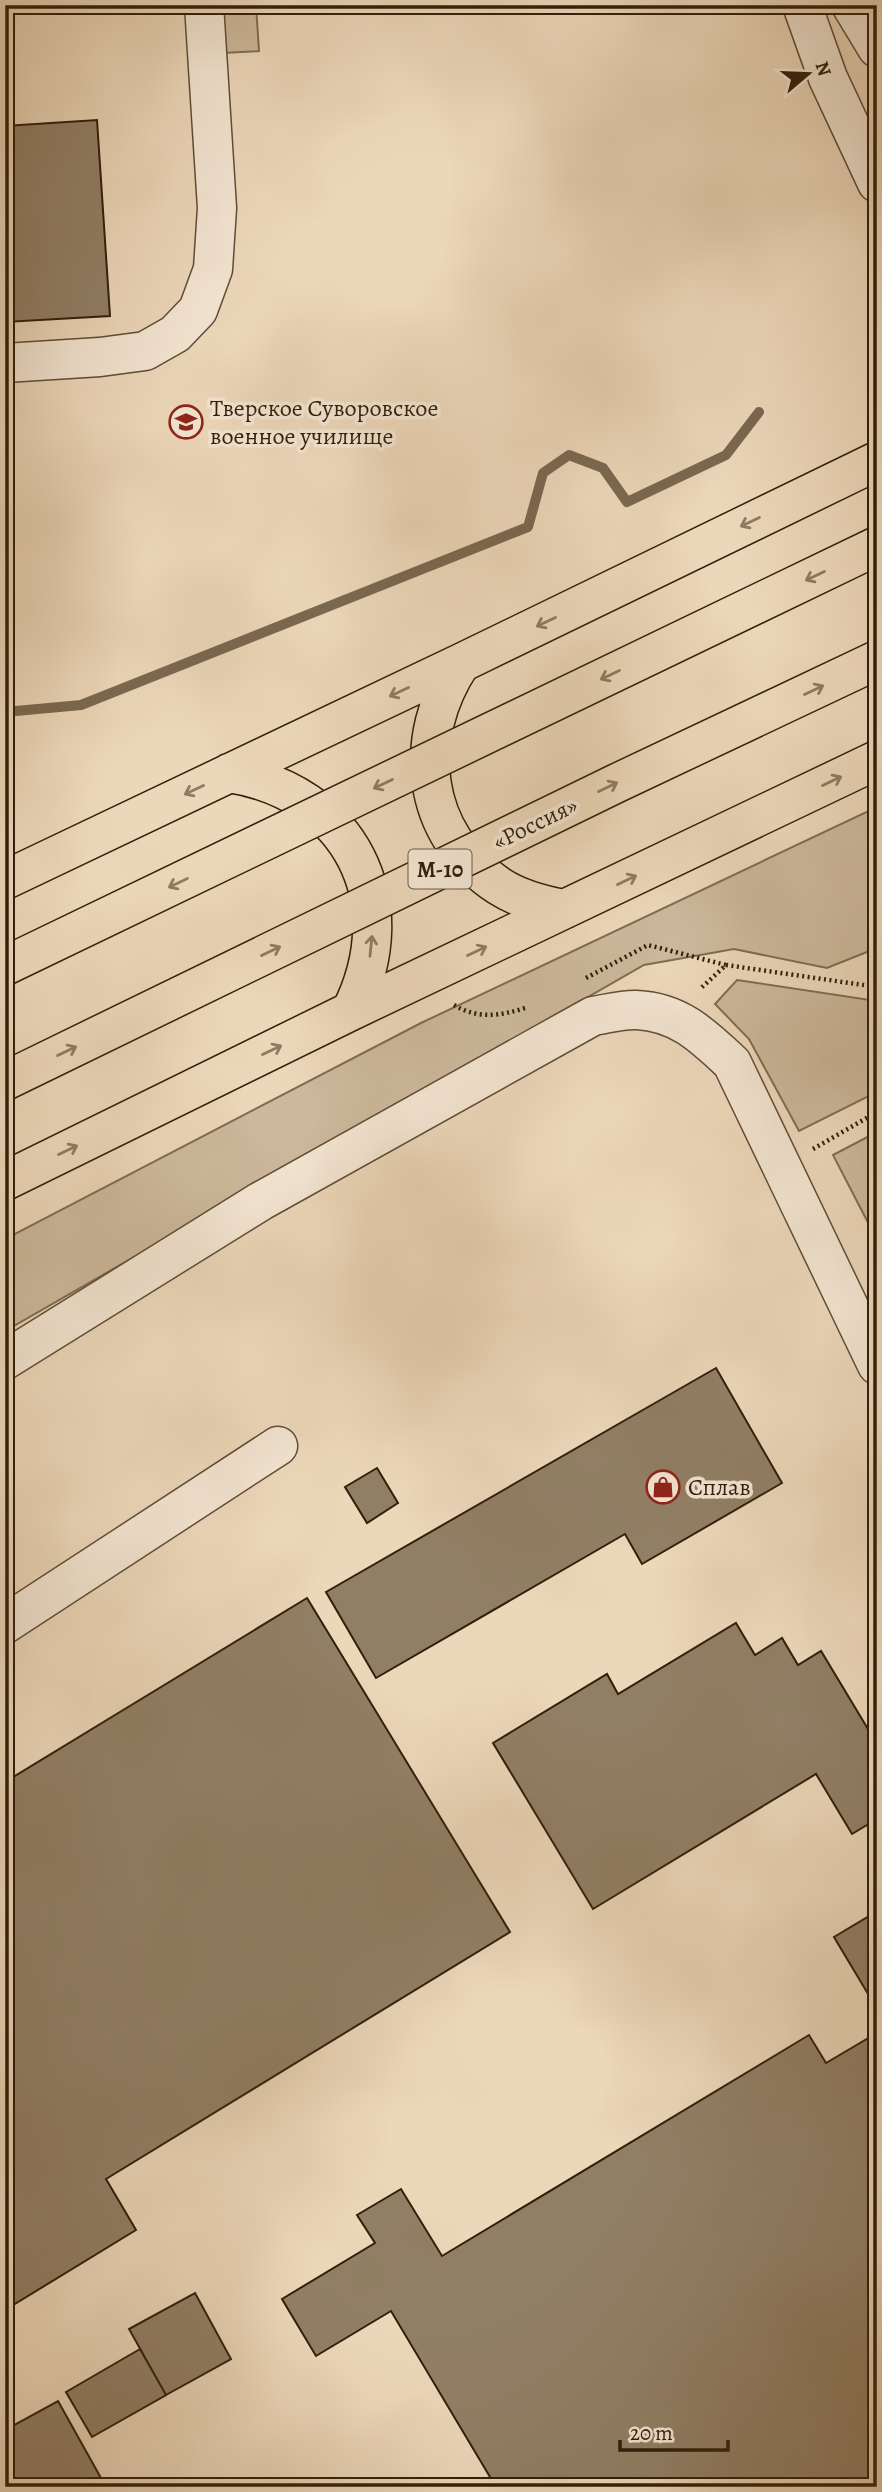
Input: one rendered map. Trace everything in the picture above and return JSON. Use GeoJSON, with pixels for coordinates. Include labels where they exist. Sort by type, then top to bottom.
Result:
{"type":"FeatureCollection","features":[{"type":"Feature","properties":{"kind":"main road"},"geometry":{"type":"LineString","coordinates":[[5,880],[461,663],[870,461]]}},
{"type":"Feature","properties":{"kind":"main road"},"geometry":{"type":"LineString","coordinates":[[5,966],[877,546]]}},
{"type":"Feature","properties":{"kind":"main road","name":"«Россия»"},"geometry":{"type":"LineString","coordinates":[[5,1081],[877,660]]}},
{"type":"Feature","properties":{"kind":"main road"},"geometry":{"type":"LineString","coordinates":[[461,663],[448,682],[439,703],[429,749],[432,783],[441,817],[465,856],[500,887],[542,905],[565,909]]}},
{"type":"Feature","properties":{"kind":"main road"},"geometry":{"type":"LineString","coordinates":[[5,1181],[351,1011],[877,760]]}},
{"type":"Feature","properties":{"kind":"main road"},"geometry":{"type":"LineString","coordinates":[[229,773],[273,783],[303,799],[329,821],[356,858],[370,901],[372,946],[368,969],[351,1011]]}},
{"type":"Feature","properties":{"kind":"street"},"geometry":{"type":"LineString","coordinates":[[5,363],[100,358],[145,351],[175,334],[198,310],[213,269],[217,208],[204,5]]}},
{"type":"Feature","properties":{"kind":"street"},"geometry":{"type":"LineString","coordinates":[[802,5],[828,78],[877,183]]}},
{"type":"Feature","properties":{"kind":"street"},"geometry":{"type":"LineString","coordinates":[[851,5],[877,48]]}},
{"type":"Feature","properties":{"kind":"street"},"geometry":{"type":"LineString","coordinates":[[5,1360],[261,1201],[593,1016],[636,1009],[671,1016],[702,1035],[732,1063],[877,1365]]}},
{"type":"Feature","properties":{"kind":"street"},"geometry":{"type":"LineString","coordinates":[[5,1624],[278,1446]]}},
{"type":"Feature","properties":{"kind":"path"},"geometry":{"type":"LineString","coordinates":[[726,965],[877,987]]}},
{"type":"Feature","properties":{"kind":"path"},"geometry":{"type":"LineString","coordinates":[[782,1168],[877,1112]]}},
{"type":"Feature","properties":{"kind":"shaded area"},"geometry":{"type":"Polygon","coordinates":[[[219,5],[256,5],[259,51],[223,53],[219,5]]]}},
{"type":"Feature","properties":{"kind":"shaded area"},"geometry":{"type":"Polygon","coordinates":[[[877,807],[877,948],[827,968],[734,949],[644,965],[5,1331],[5,1239],[421,1023],[877,807]]]}},
{"type":"Feature","properties":{"kind":"shaded area"},"geometry":{"type":"Polygon","coordinates":[[[737,980],[877,1001],[877,1092],[799,1131],[749,1039],[715,1004],[737,980]]]}},
{"type":"Feature","properties":{"kind":"shaded area"},"geometry":{"type":"Polygon","coordinates":[[[877,1132],[877,1240],[833,1155],[877,1132]]]}},
{"type":"Feature","properties":{"kind":"building"},"geometry":{"type":"Polygon","coordinates":[[[97,120],[110,316],[5,322],[5,126],[97,120]]]}},
{"type":"Feature","properties":{"kind":"building"},"geometry":{"type":"Polygon","coordinates":[[[716,1368],[782,1483],[642,1564],[625,1534],[376,1678],[326,1592],[716,1368]]]}},
{"type":"Feature","properties":{"kind":"building"},"geometry":{"type":"Polygon","coordinates":[[[377,1468],[398,1503],[367,1523],[345,1487],[377,1468]]]}},
{"type":"Feature","properties":{"kind":"building"},"geometry":{"type":"Polygon","coordinates":[[[307,1598],[510,1932],[106,2179],[136,2230],[5,2310],[5,1782],[307,1598]]]}},
{"type":"Feature","properties":{"kind":"building"},"geometry":{"type":"Polygon","coordinates":[[[736,1623],[755,1655],[782,1638],[798,1665],[821,1651],[877,1744],[877,1819],[852,1834],[816,1774],[593,1909],[493,1743],[607,1674],[618,1694],[736,1623]]]}},
{"type":"Feature","properties":{"kind":"building"},"geometry":{"type":"Polygon","coordinates":[[[871,1915],[877,1926],[877,2009],[834,1937],[871,1915]]]}},
{"type":"Feature","properties":{"kind":"building"},"geometry":{"type":"Polygon","coordinates":[[[877,2033],[877,2487],[496,2487],[391,2311],[316,2356],[282,2299],[375,2243],[357,2215],[401,2189],[442,2256],[809,2035],[826,2063],[877,2033]]]}},
{"type":"Feature","properties":{"kind":"building"},"geometry":{"type":"Polygon","coordinates":[[[195,2293],[231,2359],[166,2395],[129,2329],[195,2293]]]}},
{"type":"Feature","properties":{"kind":"building"},"geometry":{"type":"Polygon","coordinates":[[[140,2349],[166,2395],[92,2437],[66,2392],[140,2349]]]}},
{"type":"Feature","properties":{"kind":"building"},"geometry":{"type":"Polygon","coordinates":[[[58,2401],[106,2487],[5,2487],[5,2430],[58,2401]]]}},
{"type":"Feature","properties":{"kind":"waterway"},"geometry":{"type":"LineString","coordinates":[[5,712],[81,705],[528,527],[543,473],[569,455],[603,468],[627,502],[726,455],[759,412]]}},
{"type":"Feature","properties":{"kind":"place","name":"Тверское Суворовское военное училище"},"geometry":{"type":"Point","coordinates":[186,422]}},
{"type":"Feature","properties":{"kind":"place","name":"Сплав"},"geometry":{"type":"Point","coordinates":[663,1487]}}]}
